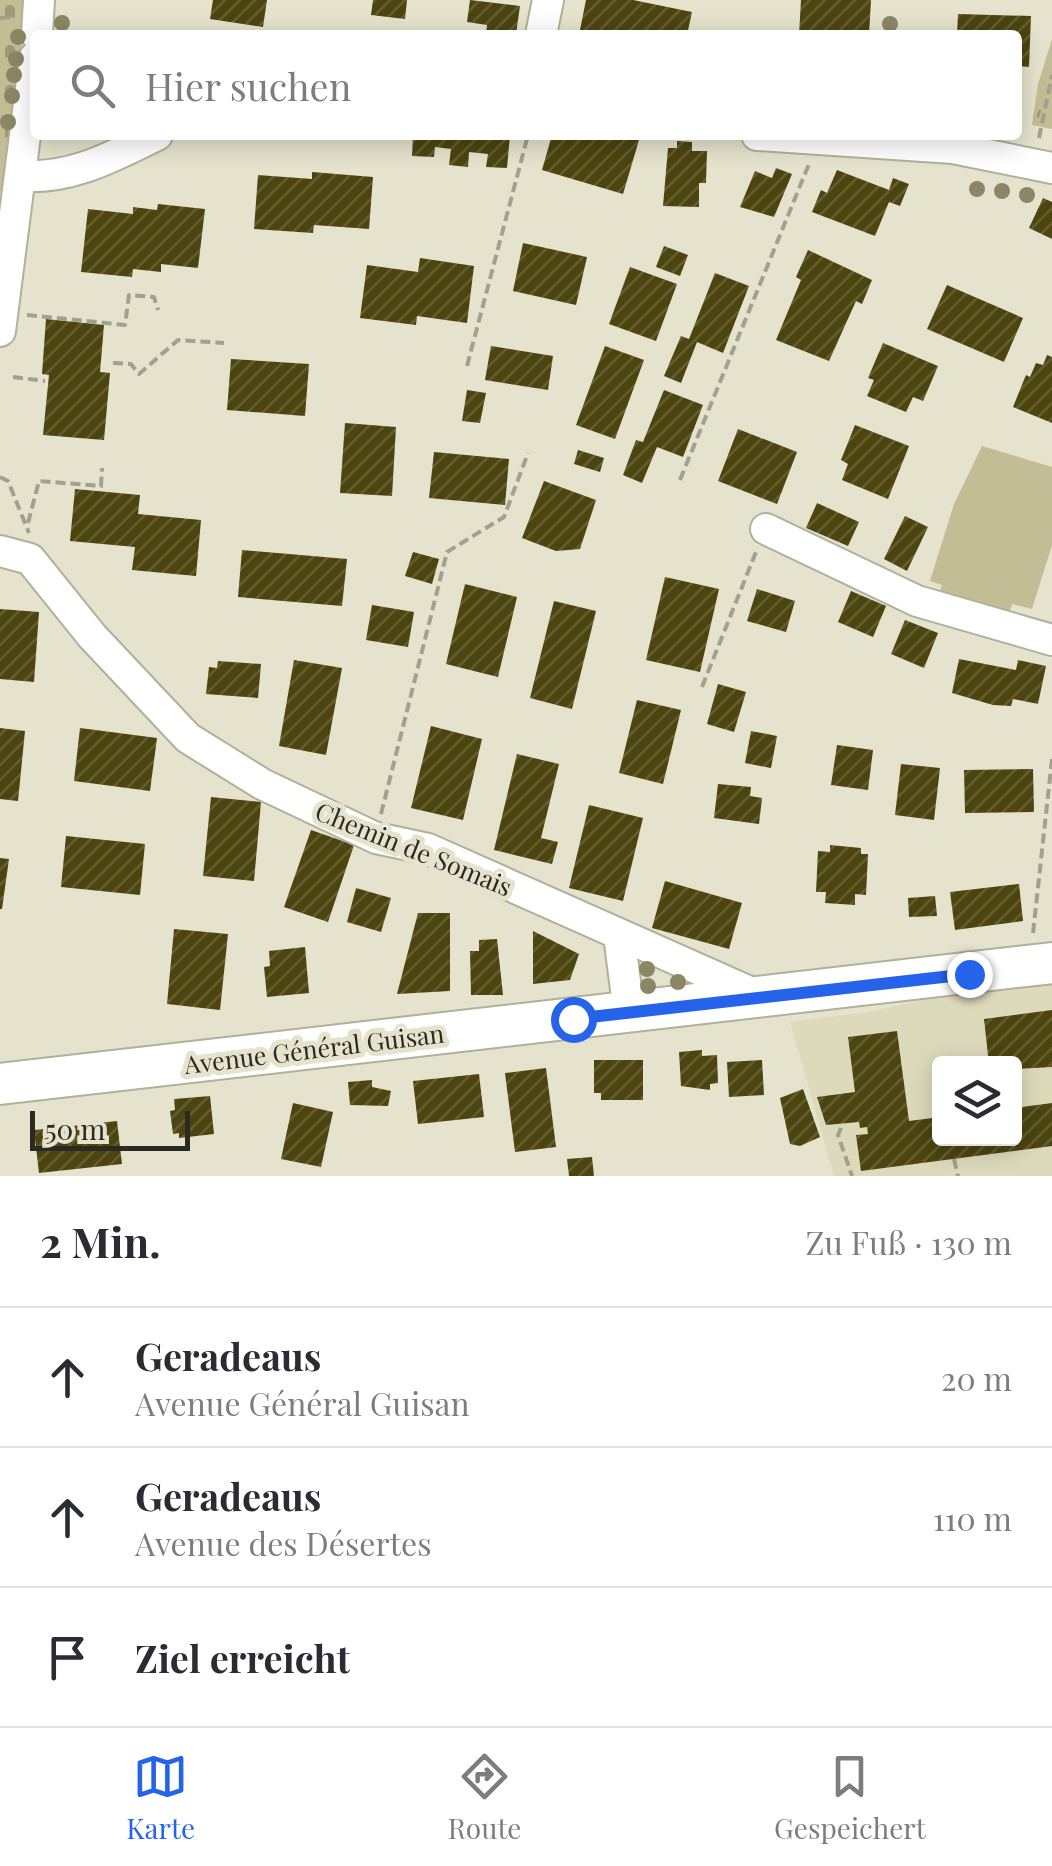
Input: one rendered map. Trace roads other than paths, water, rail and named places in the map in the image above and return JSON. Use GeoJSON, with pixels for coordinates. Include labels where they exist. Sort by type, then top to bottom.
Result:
{"type":"FeatureCollection","features":[{"type":"Feature","properties":{"kind":"main road","name":"Avenue Général Guisan"},"geometry":{"type":"LineString","coordinates":[[0,1084],[761,997],[1044,948]]}},
{"type":"Feature","properties":{"kind":"street"},"geometry":{"type":"LineString","coordinates":[[542,30],[548,0]]}},
{"type":"Feature","properties":{"kind":"street"},"geometry":{"type":"LineString","coordinates":[[11,323],[8,224],[23,176],[30,106]]}},
{"type":"Feature","properties":{"kind":"street"},"geometry":{"type":"LineString","coordinates":[[23,176],[66,174],[147,140]]}},
{"type":"Feature","properties":{"kind":"street"},"geometry":{"type":"LineString","coordinates":[[808,140],[953,148],[1044,160]]}},
{"type":"Feature","properties":{"kind":"street"},"geometry":{"type":"LineString","coordinates":[[766,529],[917,601],[1052,640]]}},
{"type":"Feature","properties":{"kind":"street","name":"Chemin de Somais"},"geometry":{"type":"LineString","coordinates":[[0,551],[30,559],[92,636],[188,738],[262,784],[376,838],[428,850],[469,867],[761,997]]}},
{"type":"Feature","properties":{"kind":"street"},"geometry":{"type":"LineString","coordinates":[[619,935],[629,1013]]}}]}
